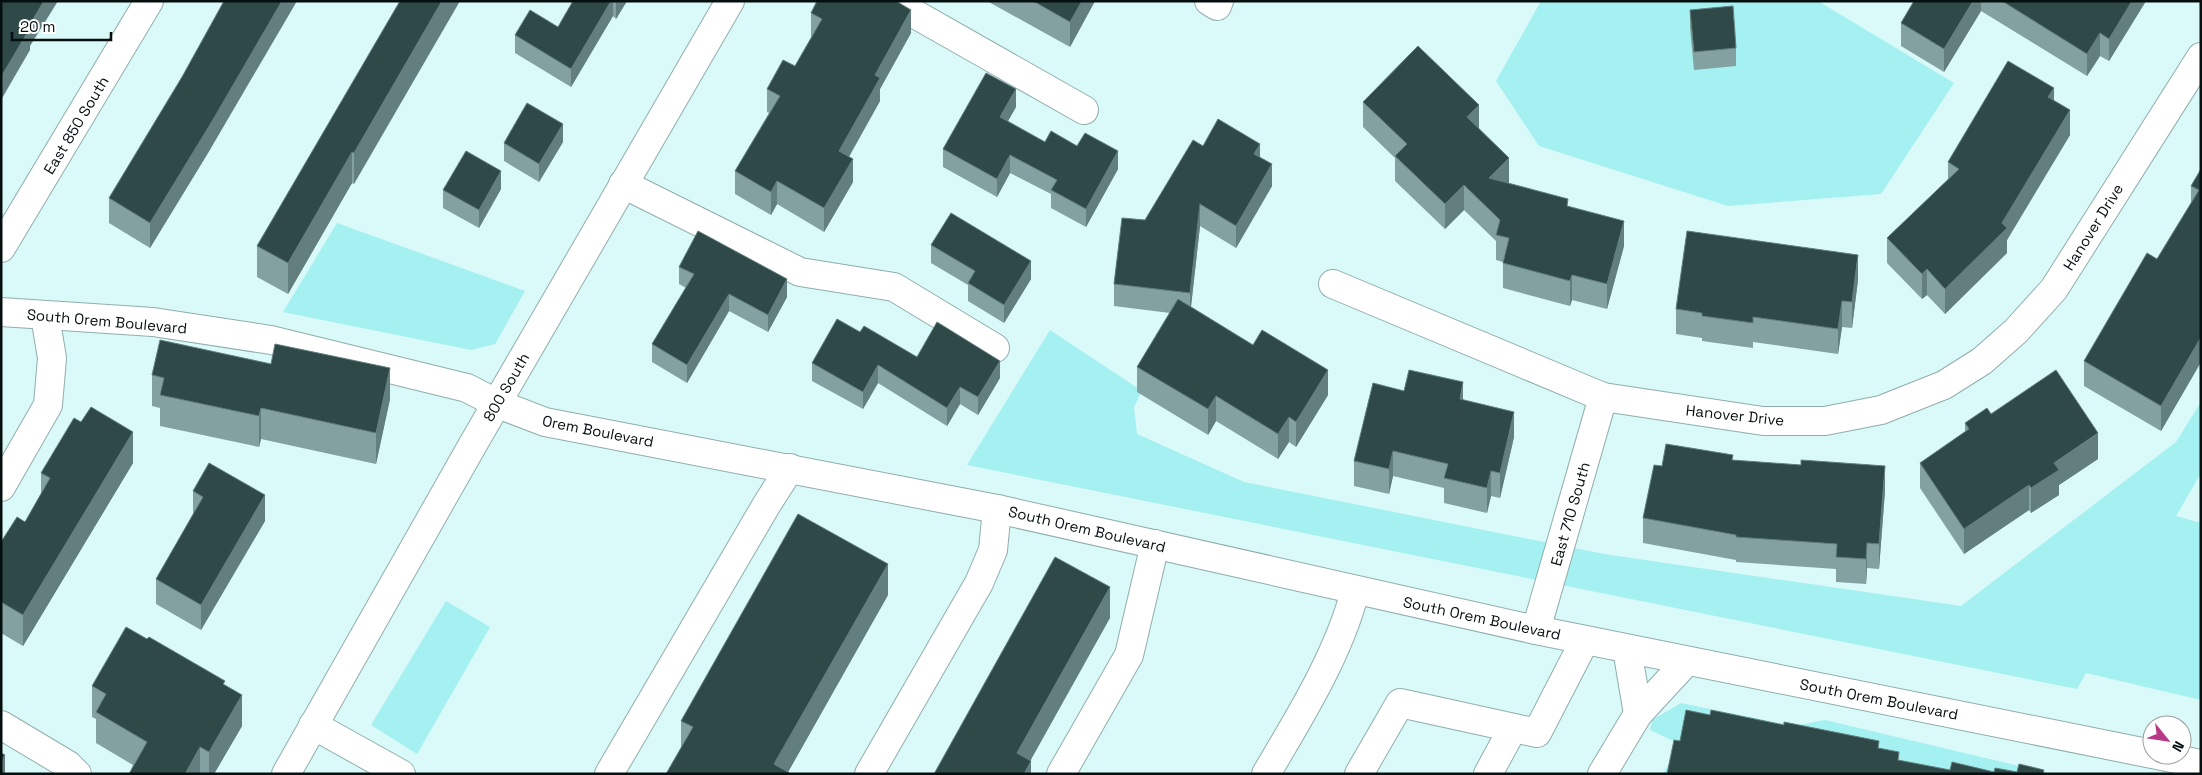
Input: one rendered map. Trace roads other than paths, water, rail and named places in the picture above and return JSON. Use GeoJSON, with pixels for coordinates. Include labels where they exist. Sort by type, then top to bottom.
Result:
{"type":"FeatureCollection","features":[{"type":"Feature","properties":{"kind":"street","name":"East 850 South"},"geometry":{"type":"LineString","coordinates":[[1,248],[149,1]]}},
{"type":"Feature","properties":{"kind":"street","name":"800 South"},"geometry":{"type":"LineString","coordinates":[[286,774],[623,184],[730,1]]}},
{"type":"Feature","properties":{"kind":"street"},"geometry":{"type":"LineString","coordinates":[[892,1],[1084,110]]}},
{"type":"Feature","properties":{"kind":"street","name":"Hanover Drive"},"geometry":{"type":"LineString","coordinates":[[1333,284],[1603,397],[1763,421],[1825,421],[1881,410],[1944,385],[1982,361],[2016,331],[2054,289],[2201,57]]}},
{"type":"Feature","properties":{"kind":"street"},"geometry":{"type":"LineString","coordinates":[[623,184],[800,272],[894,287],[995,348]]}},
{"type":"Feature","properties":{"kind":"street","name":"South Orem Boulevard"},"geometry":{"type":"LineString","coordinates":[[1,312],[153,322],[271,340]]}},
{"type":"Feature","properties":{"kind":"street"},"geometry":{"type":"LineString","coordinates":[[1,487],[48,405],[52,358],[45,316]]}},
{"type":"Feature","properties":{"kind":"street","name":"Orem Boulevard"},"geometry":{"type":"LineString","coordinates":[[271,340],[467,388],[498,404],[545,422],[803,470]]}},
{"type":"Feature","properties":{"kind":"street","name":"East 710 South"},"geometry":{"type":"LineString","coordinates":[[1536,630],[1603,397]]}},
{"type":"Feature","properties":{"kind":"street"},"geometry":{"type":"LineString","coordinates":[[609,774],[767,504],[803,470]]}},
{"type":"Feature","properties":{"kind":"street","name":"South Orem Boulevard"},"geometry":{"type":"LineString","coordinates":[[803,470],[997,509],[1355,591],[1536,630],[2142,752]]}},
{"type":"Feature","properties":{"kind":"street"},"geometry":{"type":"LineString","coordinates":[[869,774],[979,583],[993,550],[997,509]]}},
{"type":"Feature","properties":{"kind":"street"},"geometry":{"type":"LineString","coordinates":[[1061,774],[1129,654],[1155,544]]}},
{"type":"Feature","properties":{"kind":"street"},"geometry":{"type":"LineString","coordinates":[[1266,774],[1303,711],[1348,618],[1355,591]]}},
{"type":"Feature","properties":{"kind":"street"},"geometry":{"type":"LineString","coordinates":[[1359,774],[1400,703],[1537,733],[1585,640]]}},
{"type":"Feature","properties":{"kind":"street"},"geometry":{"type":"LineString","coordinates":[[1627,649],[1638,714]]}},
{"type":"Feature","properties":{"kind":"street"},"geometry":{"type":"LineString","coordinates":[[1602,774],[1638,714],[1687,661]]}},
{"type":"Feature","properties":{"kind":"street"},"geometry":{"type":"LineString","coordinates":[[1,725],[68,765],[77,774]]}},
{"type":"Feature","properties":{"kind":"street"},"geometry":{"type":"LineString","coordinates":[[313,725],[401,774]]}},
{"type":"Feature","properties":{"kind":"street"},"geometry":{"type":"LineString","coordinates":[[1488,774],[1513,728]]}}]}
